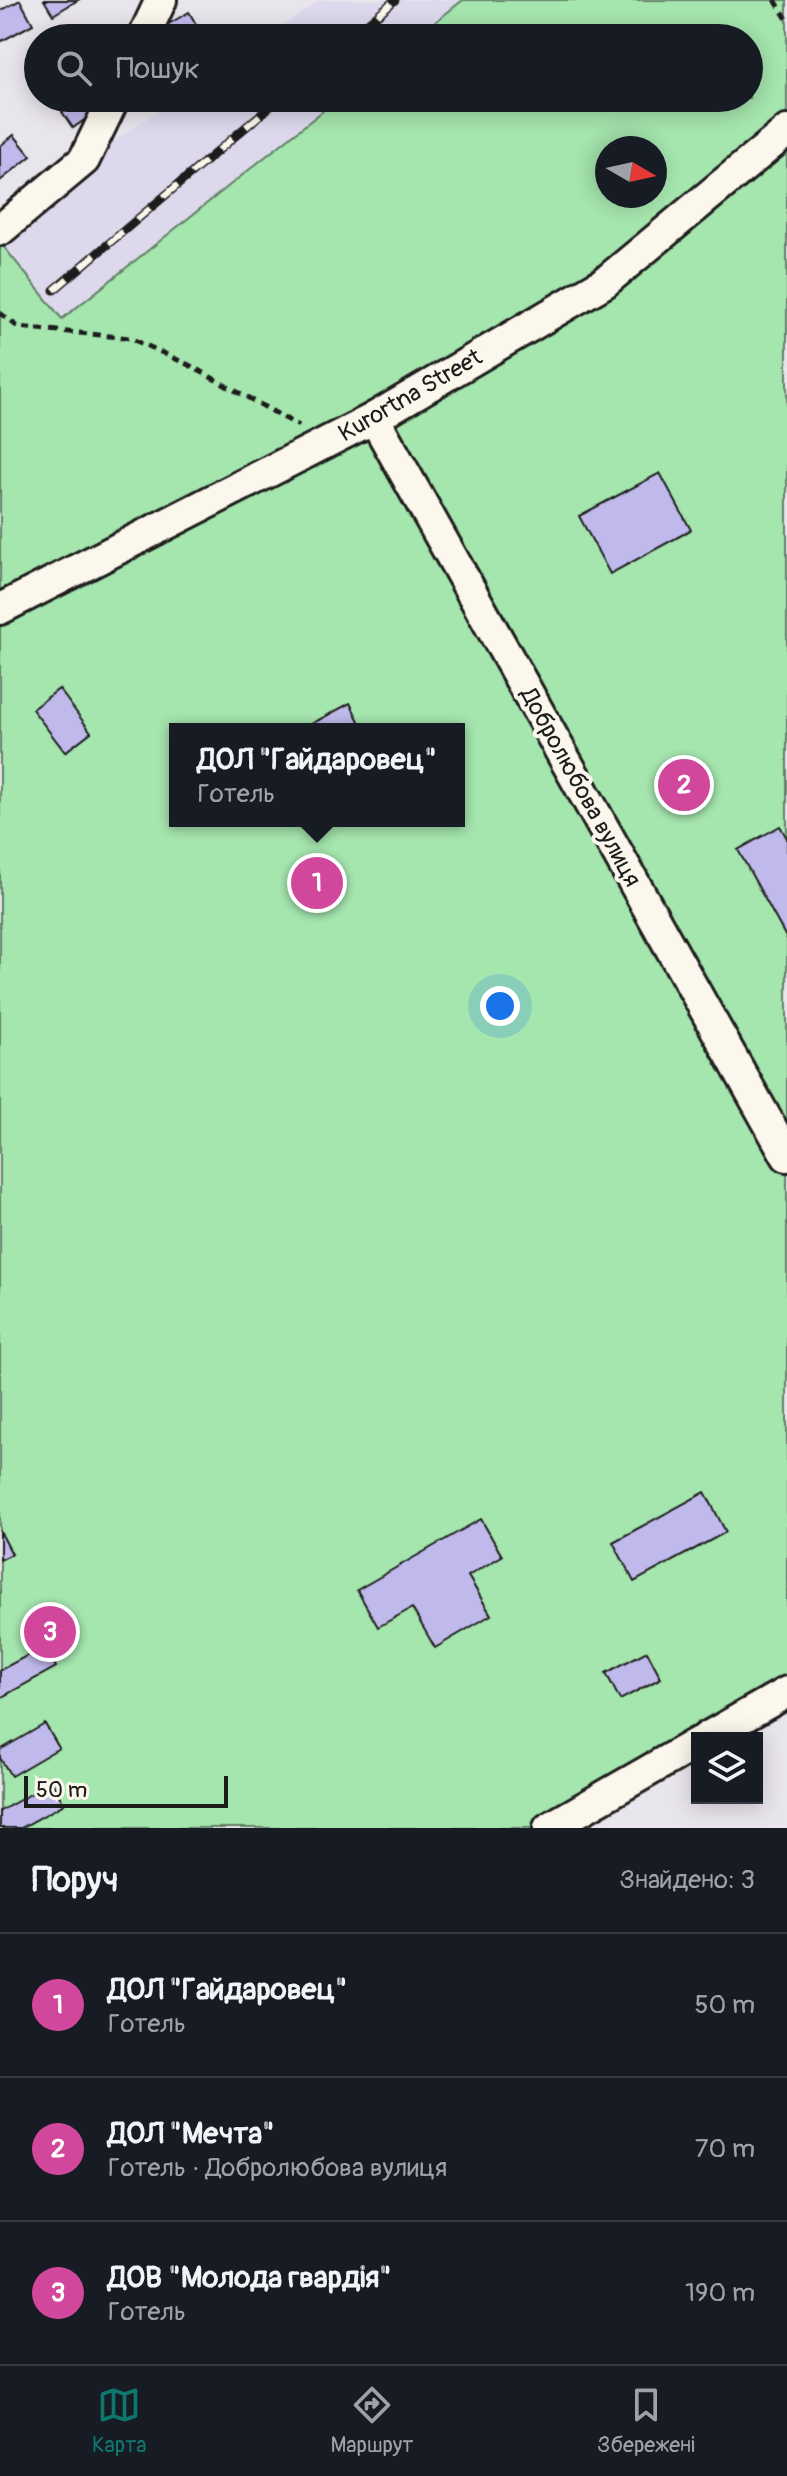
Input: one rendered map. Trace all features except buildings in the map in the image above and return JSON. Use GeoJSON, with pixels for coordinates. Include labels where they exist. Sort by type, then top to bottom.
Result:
{"type":"FeatureCollection","features":[{"type":"Feature","properties":{"kind":"street"},"geometry":{"type":"LineString","coordinates":[[150,24],[161,0]]}},
{"type":"Feature","properties":{"kind":"street"},"geometry":{"type":"LineString","coordinates":[[0,230],[84,160],[107,112]]}},
{"type":"Feature","properties":{"kind":"street","name":"Kurortna Street"},"geometry":{"type":"LineString","coordinates":[[0,609],[374,418],[605,282],[787,131]]}},
{"type":"Feature","properties":{"kind":"street","name":"Добролюбова вулиця"},"geometry":{"type":"LineString","coordinates":[[374,418],[787,1156]]}},
{"type":"Feature","properties":{"kind":"street"},"geometry":{"type":"LineString","coordinates":[[717,1732],[787,1692]]}},
{"type":"Feature","properties":{"kind":"street"},"geometry":{"type":"LineString","coordinates":[[549,1828],[691,1746]]}},
{"type":"Feature","properties":{"kind":"path"},"geometry":{"type":"LineString","coordinates":[[775,0],[787,19]]}},
{"type":"Feature","properties":{"kind":"path"},"geometry":{"type":"LineString","coordinates":[[0,313],[18,327],[130,338],[189,365],[303,428]]}},
{"type":"Feature","properties":{"kind":"shaded area"},"geometry":{"type":"Polygon","coordinates":[[[320,0],[463,0],[433,24],[285,24],[320,0]]]}},
{"type":"Feature","properties":{"kind":"shaded area"},"geometry":{"type":"Polygon","coordinates":[[[157,112],[321,112],[61,319],[0,241],[85,161],[157,112]]]}},
{"type":"Feature","properties":{"kind":"green space"},"geometry":{"type":"Polygon","coordinates":[[[463,0],[787,0],[787,1691],[715,1732],[691,1732],[691,1746],[548,1828],[0,1828],[0,242],[62,319],[321,112],[763,112],[763,24],[433,24],[463,0]]]}},
{"type":"Feature","properties":{"kind":"railway"},"geometry":{"type":"LineString","coordinates":[[367,24],[395,0]]}},
{"type":"Feature","properties":{"kind":"railway"},"geometry":{"type":"LineString","coordinates":[[54,290],[264,112]]}},
{"type":"Feature","properties":{"kind":"place","name":"ДОЛ \"Мечта\""},"geometry":{"type":"Point","coordinates":[684,785]}},
{"type":"Feature","properties":{"kind":"place","name":"ДОЛ \"Гайдаровец\""},"geometry":{"type":"Point","coordinates":[317,883]}},
{"type":"Feature","properties":{"kind":"place","name":"ДОВ \"Молода гвардія\""},"geometry":{"type":"Point","coordinates":[50,1632]}}]}
